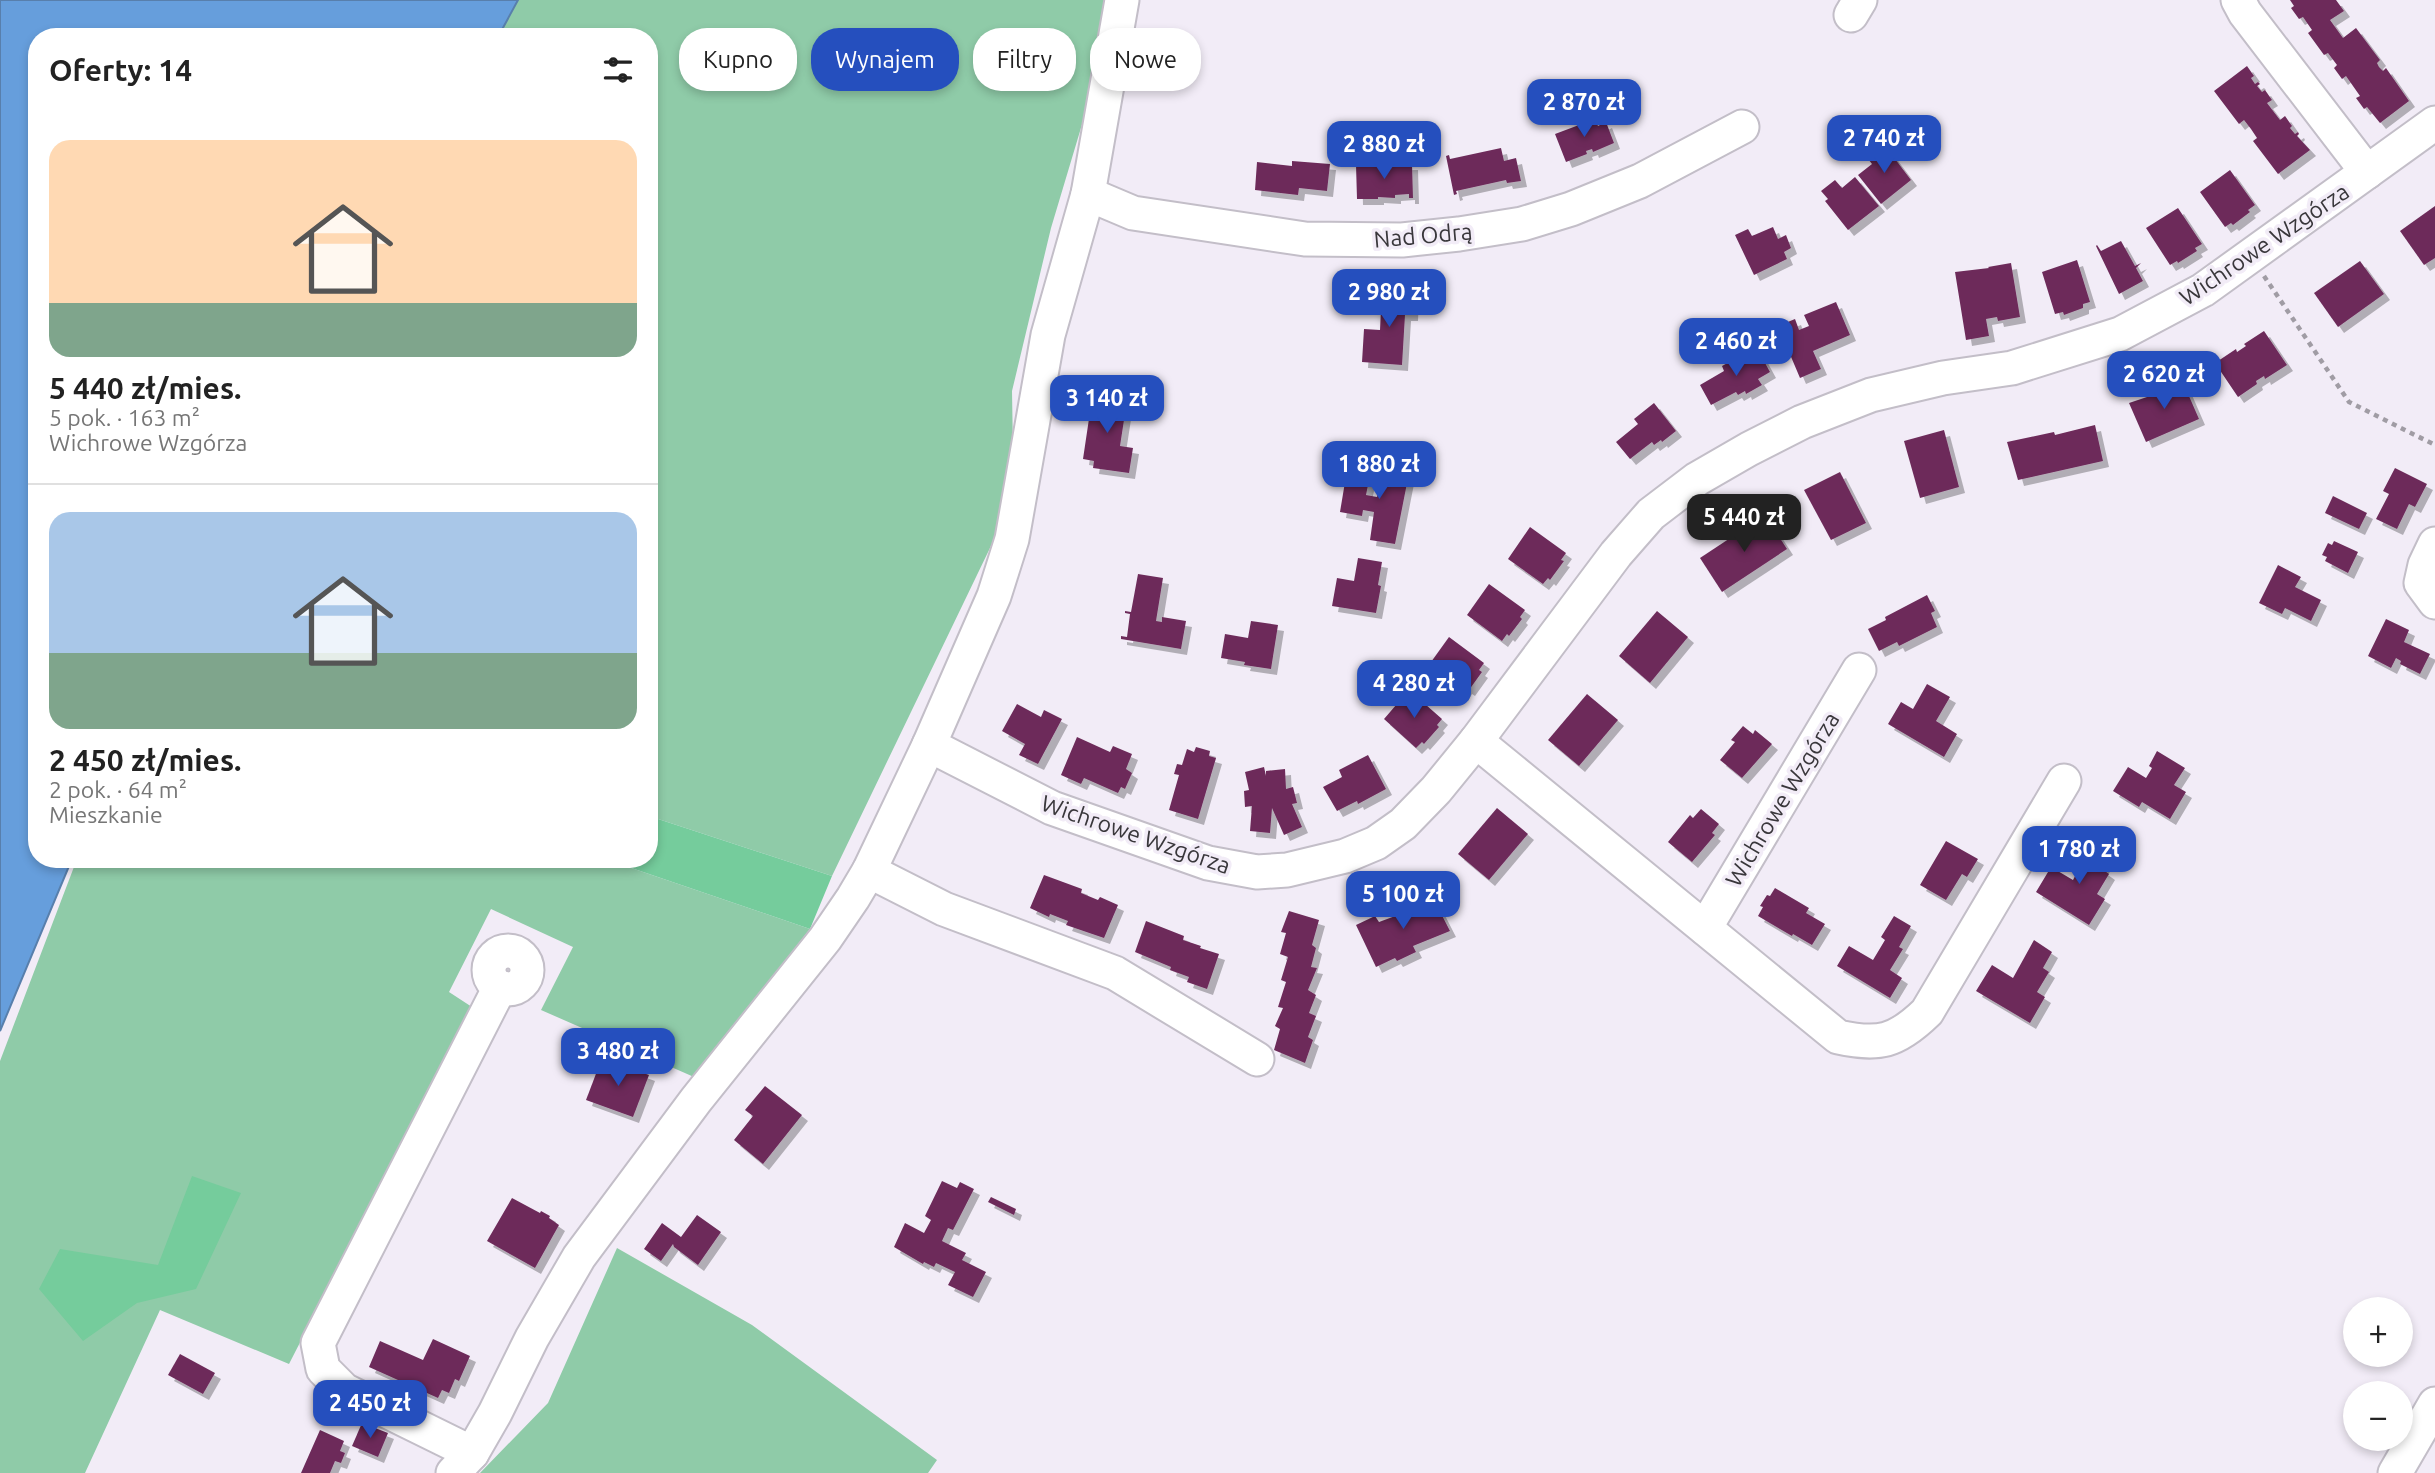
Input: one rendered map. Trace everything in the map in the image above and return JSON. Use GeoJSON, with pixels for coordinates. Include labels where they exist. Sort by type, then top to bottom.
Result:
{"type":"FeatureCollection","features":[{"type":"Feature","properties":{"kind":"street"},"geometry":{"type":"LineString","coordinates":[[500,987],[318,1343],[323,1369],[345,1390],[462,1463],[495,1413],[531,1338],[579,1257],[696,1100],[825,939],[869,871],[929,745],[994,596],[1012,539],[1048,335],[1088,194],[1122,0]]}},
{"type":"Feature","properties":{"kind":"street","name":"Wichrowe Wzgórza"},"geometry":{"type":"LineString","coordinates":[[2238,0],[2245,13],[2367,172]]}},
{"type":"Feature","properties":{"kind":"street","name":"Wichrowe Wzgórza"},"geometry":{"type":"LineString","coordinates":[[929,745],[1052,808],[1209,863],[1257,872],[1345,856],[1376,843],[1411,816],[1436,790],[1476,741],[1615,554],[1651,514],[1697,479],[1802,422],[1871,395],[1943,378],[2012,368],[2120,334],[2203,290],[2435,123]]}},
{"type":"Feature","properties":{"kind":"street","name":"Nad Odrą"},"geometry":{"type":"LineString","coordinates":[[1088,194],[1133,213],[1305,239],[1402,240],[1522,223],[1571,209],[1640,181],[1742,127]]}},
{"type":"Feature","properties":{"kind":"street"},"geometry":{"type":"LineString","coordinates":[[2435,544],[2425,565],[2421,583],[2435,602]]}},
{"type":"Feature","properties":{"kind":"street","name":"Wichrowe Wzgórza"},"geometry":{"type":"LineString","coordinates":[[1705,928],[1858,670]]}},
{"type":"Feature","properties":{"kind":"street"},"geometry":{"type":"LineString","coordinates":[[1476,741],[1838,1037],[1865,1043],[1889,1038],[1910,1028],[1927,1012],[2064,781]]}},
{"type":"Feature","properties":{"kind":"street"},"geometry":{"type":"LineString","coordinates":[[869,871],[944,909],[1115,973],[1257,1059]]}},
{"type":"Feature","properties":{"kind":"street"},"geometry":{"type":"LineString","coordinates":[[2395,1473],[2435,1405]]}},
{"type":"Feature","properties":{"kind":"path"},"geometry":{"type":"LineString","coordinates":[[2268,282],[2348,402],[2435,445]]}},
{"type":"Feature","properties":{"kind":"green space"},"geometry":{"type":"Polygon","coordinates":[[[518,0],[1109,0],[1108,28],[1090,28],[1092,91],[1051,228],[1012,391],[1013,451],[1003,521],[832,876],[658,819],[658,28],[503,28],[518,0]]]}},
{"type":"Feature","properties":{"kind":"green space"},"geometry":{"type":"Polygon","coordinates":[[[658,819],[832,876],[810,929],[631,868],[658,868],[658,819]]]}},
{"type":"Feature","properties":{"kind":"green space"},"geometry":{"type":"Polygon","coordinates":[[[74,868],[631,868],[810,929],[694,1077],[541,1010],[573,947],[491,909],[449,992],[472,1007],[289,1364],[160,1310],[85,1473],[0,1473],[0,1061],[74,868]]]}},
{"type":"Feature","properties":{"kind":"green space"},"geometry":{"type":"Polygon","coordinates":[[[192,1176],[241,1193],[196,1289],[137,1303],[83,1341],[39,1289],[60,1249],[158,1265],[192,1176]]]}},
{"type":"Feature","properties":{"kind":"green space"},"geometry":{"type":"Polygon","coordinates":[[[617,1248],[752,1325],[937,1460],[928,1473],[480,1473],[548,1403],[617,1248]]]}},
{"type":"Feature","properties":{"kind":"water"},"geometry":{"type":"Polygon","coordinates":[[[0,0],[518,0],[503,28],[28,28],[28,868],[68,868],[0,1031],[0,0]]]}},
{"type":"Feature","properties":{"kind":"building"},"geometry":{"type":"Polygon","coordinates":[[[2290,0],[2336,0],[2344,11],[2330,20],[2343,38],[2356,28],[2380,60],[2377,63],[2379,67],[2383,71],[2386,68],[2409,101],[2380,123],[2367,107],[2364,109],[2356,98],[2360,96],[2346,76],[2342,79],[2334,68],[2337,65],[2328,53],[2324,55],[2308,33],[2312,30],[2303,17],[2299,19],[2291,8],[2294,6],[2290,0]]]}},
{"type":"Feature","properties":{"kind":"building"},"geometry":{"type":"Polygon","coordinates":[[[2247,66],[2254,76],[2251,78],[2255,84],[2258,82],[2260,84],[2257,86],[2262,92],[2265,90],[2272,100],[2267,103],[2280,120],[2285,116],[2292,126],[2290,128],[2295,134],[2298,132],[2297,136],[2310,150],[2278,174],[2253,141],[2257,138],[2251,129],[2244,120],[2239,124],[2214,91],[2247,66]]]}},
{"type":"Feature","properties":{"kind":"building"},"geometry":{"type":"Polygon","coordinates":[[[1595,119],[1598,126],[1606,122],[1614,143],[1593,152],[1592,149],[1586,151],[1587,154],[1566,162],[1555,134],[1595,119]]]}},
{"type":"Feature","properties":{"kind":"building"},"geometry":{"type":"Polygon","coordinates":[[[1411,124],[1412,160],[1390,160],[1389,125],[1411,124]]]}},
{"type":"Feature","properties":{"kind":"building"},"geometry":{"type":"Polygon","coordinates":[[[1880,145],[1886,153],[1889,151],[1911,180],[1881,204],[1858,175],[1872,164],[1865,155],[1880,145]]]}},
{"type":"Feature","properties":{"kind":"building"},"geometry":{"type":"Polygon","coordinates":[[[1501,148],[1504,161],[1516,158],[1521,181],[1507,183],[1506,180],[1456,191],[1457,194],[1454,195],[1446,156],[1449,155],[1450,159],[1501,148]]]}},
{"type":"Feature","properties":{"kind":"building"},"geometry":{"type":"Polygon","coordinates":[[[1292,161],[1330,164],[1327,191],[1299,188],[1298,195],[1255,190],[1257,162],[1292,166],[1292,161]]]}},
{"type":"Feature","properties":{"kind":"building"},"geometry":{"type":"Polygon","coordinates":[[[1412,164],[1413,198],[1409,198],[1409,194],[1395,195],[1395,198],[1357,199],[1356,165],[1412,164]]]}},
{"type":"Feature","properties":{"kind":"building"},"geometry":{"type":"Polygon","coordinates":[[[2230,170],[2255,205],[2233,225],[2231,223],[2225,227],[2200,192],[2230,170]]]}},
{"type":"Feature","properties":{"kind":"building"},"geometry":{"type":"Polygon","coordinates":[[[1855,177],[1879,206],[1848,230],[1825,201],[1828,199],[1821,191],[1835,180],[1842,188],[1855,177]]]}},
{"type":"Feature","properties":{"kind":"building"},"geometry":{"type":"Polygon","coordinates":[[[2435,206],[2435,258],[2424,265],[2400,231],[2435,206]]]}},
{"type":"Feature","properties":{"kind":"building"},"geometry":{"type":"Polygon","coordinates":[[[2178,208],[2202,244],[2195,248],[2197,251],[2170,265],[2146,228],[2178,208]]]}},
{"type":"Feature","properties":{"kind":"building"},"geometry":{"type":"Polygon","coordinates":[[[1773,227],[1778,239],[1786,235],[1791,248],[1784,252],[1787,259],[1754,275],[1735,235],[1748,229],[1752,236],[1773,227]]]}},
{"type":"Feature","properties":{"kind":"building"},"geometry":{"type":"Polygon","coordinates":[[[2121,241],[2135,266],[2141,263],[2136,268],[2143,281],[2119,294],[2096,246],[2101,251],[2121,241]]]}},
{"type":"Feature","properties":{"kind":"building"},"geometry":{"type":"Polygon","coordinates":[[[2077,260],[2090,302],[2083,304],[2083,308],[2064,315],[2063,312],[2055,314],[2042,272],[2077,260]]]}},
{"type":"Feature","properties":{"kind":"building"},"geometry":{"type":"Polygon","coordinates":[[[2360,261],[2384,294],[2338,327],[2314,293],[2360,261]]]}},
{"type":"Feature","properties":{"kind":"building"},"geometry":{"type":"Polygon","coordinates":[[[2011,263],[2020,317],[1998,321],[1997,317],[1986,319],[1989,336],[1966,340],[1955,272],[2011,263]]]}},
{"type":"Feature","properties":{"kind":"building"},"geometry":{"type":"Polygon","coordinates":[[[1382,288],[1413,290],[1412,315],[1405,315],[1402,365],[1362,362],[1364,329],[1380,330],[1382,288]]]}},
{"type":"Feature","properties":{"kind":"building"},"geometry":{"type":"Polygon","coordinates":[[[1836,302],[1850,335],[1813,351],[1821,369],[1800,378],[1778,326],[1795,319],[1799,330],[1809,326],[1804,315],[1836,302]]]}},
{"type":"Feature","properties":{"kind":"building"},"geometry":{"type":"Polygon","coordinates":[[[2264,331],[2287,365],[2265,379],[2264,376],[2256,381],[2257,384],[2238,397],[2215,363],[2236,349],[2237,352],[2264,331]]]}},
{"type":"Feature","properties":{"kind":"building"},"geometry":{"type":"Polygon","coordinates":[[[1759,352],[1770,372],[1758,379],[1762,385],[1746,394],[1745,391],[1738,395],[1736,392],[1711,405],[1700,385],[1724,371],[1722,366],[1744,354],[1747,359],[1759,352]]]}},
{"type":"Feature","properties":{"kind":"building"},"geometry":{"type":"Polygon","coordinates":[[[2182,380],[2199,419],[2146,442],[2129,403],[2153,395],[2182,380]]]}},
{"type":"Feature","properties":{"kind":"building"},"geometry":{"type":"Polygon","coordinates":[[[1097,391],[1121,395],[1119,406],[1126,407],[1120,446],[1133,448],[1129,473],[1093,468],[1094,461],[1083,459],[1090,412],[1094,412],[1097,391]]]}},
{"type":"Feature","properties":{"kind":"building"},"geometry":{"type":"Polygon","coordinates":[[[1654,403],[1676,431],[1662,442],[1661,440],[1654,445],[1652,442],[1630,459],[1616,442],[1638,424],[1634,419],[1654,403]]]}},
{"type":"Feature","properties":{"kind":"building"},"geometry":{"type":"Polygon","coordinates":[[[2095,425],[2103,461],[2018,480],[2007,442],[2054,432],[2055,435],[2095,425]]]}},
{"type":"Feature","properties":{"kind":"building"},"geometry":{"type":"Polygon","coordinates":[[[1944,430],[1959,487],[1920,498],[1904,441],[1944,430]]]}},
{"type":"Feature","properties":{"kind":"building"},"geometry":{"type":"Polygon","coordinates":[[[1383,463],[1410,468],[1395,544],[1370,540],[1374,512],[1363,510],[1362,516],[1340,512],[1346,476],[1369,480],[1366,495],[1377,497],[1383,463]]]}},
{"type":"Feature","properties":{"kind":"building"},"geometry":{"type":"Polygon","coordinates":[[[2395,468],[2427,484],[2415,507],[2409,504],[2397,529],[2376,519],[2389,494],[2383,491],[2395,468]]]}},
{"type":"Feature","properties":{"kind":"building"},"geometry":{"type":"Polygon","coordinates":[[[1840,472],[1866,523],[1831,540],[1804,490],[1840,472]]]}},
{"type":"Feature","properties":{"kind":"building"},"geometry":{"type":"Polygon","coordinates":[[[2333,496],[2367,513],[2359,529],[2325,513],[2333,496]]]}},
{"type":"Feature","properties":{"kind":"building"},"geometry":{"type":"Polygon","coordinates":[[[1765,515],[1787,549],[1722,592],[1700,558],[1765,515]]]}},
{"type":"Feature","properties":{"kind":"building"},"geometry":{"type":"Polygon","coordinates":[[[1530,527],[1566,553],[1561,560],[1564,561],[1550,580],[1548,578],[1543,584],[1508,559],[1530,527]]]}},
{"type":"Feature","properties":{"kind":"building"},"geometry":{"type":"Polygon","coordinates":[[[2334,541],[2358,552],[2348,573],[2325,561],[2327,557],[2322,555],[2328,543],[2332,545],[2334,541]]]}},
{"type":"Feature","properties":{"kind":"building"},"geometry":{"type":"Polygon","coordinates":[[[1358,558],[1382,562],[1376,613],[1332,606],[1337,578],[1354,581],[1358,558]]]}},
{"type":"Feature","properties":{"kind":"building"},"geometry":{"type":"Polygon","coordinates":[[[2278,565],[2301,577],[2295,587],[2321,600],[2311,621],[2285,608],[2282,614],[2259,603],[2278,565]]]}},
{"type":"Feature","properties":{"kind":"building"},"geometry":{"type":"Polygon","coordinates":[[[1138,574],[1163,578],[1156,621],[1162,622],[1162,617],[1186,621],[1181,649],[1121,639],[1121,636],[1127,637],[1130,614],[1125,611],[1131,612],[1138,574]]]}},
{"type":"Feature","properties":{"kind":"building"},"geometry":{"type":"Polygon","coordinates":[[[1489,584],[1525,610],[1520,617],[1522,619],[1502,641],[1467,615],[1489,584]]]}},
{"type":"Feature","properties":{"kind":"building"},"geometry":{"type":"Polygon","coordinates":[[[1927,595],[1935,611],[1931,613],[1937,627],[1899,646],[1897,642],[1879,651],[1868,629],[1927,595]]]}},
{"type":"Feature","properties":{"kind":"building"},"geometry":{"type":"Polygon","coordinates":[[[1657,611],[1688,637],[1650,683],[1619,656],[1657,611]]]}},
{"type":"Feature","properties":{"kind":"building"},"geometry":{"type":"Polygon","coordinates":[[[2386,619],[2409,630],[2404,642],[2430,654],[2420,674],[2400,664],[2401,661],[2396,658],[2391,668],[2368,656],[2386,619]]]}},
{"type":"Feature","properties":{"kind":"building"},"geometry":{"type":"Polygon","coordinates":[[[1251,621],[1278,625],[1271,669],[1221,658],[1225,634],[1248,638],[1251,621]]]}},
{"type":"Feature","properties":{"kind":"building"},"geometry":{"type":"Polygon","coordinates":[[[1449,637],[1484,663],[1479,670],[1482,672],[1462,695],[1426,669],[1449,637]]]}},
{"type":"Feature","properties":{"kind":"building"},"geometry":{"type":"Polygon","coordinates":[[[1927,684],[1950,697],[1936,721],[1957,734],[1944,757],[1888,724],[1901,702],[1913,709],[1927,684]]]}},
{"type":"Feature","properties":{"kind":"building"},"geometry":{"type":"Polygon","coordinates":[[[1409,690],[1442,719],[1437,725],[1439,727],[1424,744],[1422,742],[1416,748],[1384,719],[1409,690]]]}},
{"type":"Feature","properties":{"kind":"building"},"geometry":{"type":"Polygon","coordinates":[[[1587,694],[1618,720],[1579,766],[1548,740],[1587,694]]]}},
{"type":"Feature","properties":{"kind":"building"},"geometry":{"type":"Polygon","coordinates":[[[1017,704],[1041,717],[1044,710],[1062,719],[1038,764],[1019,755],[1025,744],[1002,731],[1017,704]]]}},
{"type":"Feature","properties":{"kind":"building"},"geometry":{"type":"Polygon","coordinates":[[[1743,726],[1753,734],[1755,730],[1772,744],[1742,778],[1720,760],[1735,742],[1731,740],[1743,726]]]}},
{"type":"Feature","properties":{"kind":"building"},"geometry":{"type":"Polygon","coordinates":[[[1077,737],[1110,752],[1113,746],[1132,754],[1126,769],[1132,773],[1125,789],[1121,787],[1118,793],[1084,778],[1081,784],[1061,775],[1077,737]]]}},
{"type":"Feature","properties":{"kind":"building"},"geometry":{"type":"Polygon","coordinates":[[[1196,747],[1210,751],[1209,756],[1216,758],[1198,819],[1169,810],[1179,775],[1174,774],[1177,764],[1182,765],[1187,749],[1194,752],[1196,747]]]}},
{"type":"Feature","properties":{"kind":"building"},"geometry":{"type":"Polygon","coordinates":[[[2157,751],[2185,768],[2174,785],[2186,792],[2170,819],[2142,802],[2139,807],[2113,791],[2128,767],[2146,778],[2157,751]]]}},
{"type":"Feature","properties":{"kind":"building"},"geometry":{"type":"Polygon","coordinates":[[[1368,755],[1386,789],[1358,804],[1357,801],[1337,811],[1323,787],[1342,777],[1339,770],[1368,755]]]}},
{"type":"Feature","properties":{"kind":"building"},"geometry":{"type":"Polygon","coordinates":[[[1264,767],[1266,776],[1266,771],[1285,769],[1286,789],[1293,787],[1297,803],[1292,804],[1302,827],[1284,835],[1272,808],[1270,833],[1250,831],[1252,806],[1245,807],[1244,791],[1249,790],[1245,772],[1264,767]]]}},
{"type":"Feature","properties":{"kind":"building"},"geometry":{"type":"Polygon","coordinates":[[[1497,808],[1528,834],[1489,880],[1458,854],[1497,808]]]}},
{"type":"Feature","properties":{"kind":"building"},"geometry":{"type":"Polygon","coordinates":[[[1701,809],[1719,824],[1712,833],[1715,835],[1692,862],[1668,842],[1690,815],[1693,818],[1701,809]]]}},
{"type":"Feature","properties":{"kind":"building"},"geometry":{"type":"Polygon","coordinates":[[[1946,841],[1978,859],[1967,877],[1962,874],[1946,900],[1920,885],[1946,841]]]}},
{"type":"Feature","properties":{"kind":"building"},"geometry":{"type":"Polygon","coordinates":[[[2093,842],[2112,853],[2102,869],[2109,874],[2097,894],[2105,899],[2089,925],[2036,892],[2051,867],[2073,880],[2093,842]]]}},
{"type":"Feature","properties":{"kind":"building"},"geometry":{"type":"Polygon","coordinates":[[[1044,875],[1082,889],[1081,893],[1098,900],[1100,897],[1118,905],[1104,938],[1066,925],[1068,921],[1050,914],[1049,917],[1030,908],[1044,875]]]}},
{"type":"Feature","properties":{"kind":"building"},"geometry":{"type":"Polygon","coordinates":[[[1775,888],[1809,908],[1806,913],[1825,924],[1812,945],[1758,916],[1763,907],[1760,906],[1775,888]]]}},
{"type":"Feature","properties":{"kind":"building"},"geometry":{"type":"Polygon","coordinates":[[[1430,892],[1450,931],[1413,946],[1416,952],[1376,967],[1356,925],[1375,916],[1379,922],[1398,915],[1415,906],[1412,901],[1430,892]]]}},
{"type":"Feature","properties":{"kind":"building"},"geometry":{"type":"Polygon","coordinates":[[[1289,911],[1319,920],[1312,945],[1316,948],[1311,967],[1317,968],[1308,990],[1316,995],[1309,1013],[1316,1016],[1308,1037],[1313,1040],[1305,1063],[1274,1050],[1280,1029],[1275,1026],[1283,1008],[1278,1007],[1286,982],[1281,980],[1288,957],[1280,954],[1286,933],[1281,932],[1289,911]]]}},
{"type":"Feature","properties":{"kind":"building"},"geometry":{"type":"Polygon","coordinates":[[[1894,916],[1911,926],[1899,947],[1903,949],[1890,970],[1902,978],[1890,998],[1837,966],[1849,946],[1873,960],[1885,940],[1881,937],[1894,916]]]}},
{"type":"Feature","properties":{"kind":"building"},"geometry":{"type":"Polygon","coordinates":[[[1146,921],[1184,936],[1183,940],[1201,946],[1200,948],[1219,954],[1207,989],[1187,982],[1189,977],[1170,970],[1171,967],[1135,952],[1146,921]]]}},
{"type":"Feature","properties":{"kind":"building"},"geometry":{"type":"Polygon","coordinates":[[[2034,940],[2052,952],[2043,968],[2049,972],[2037,992],[2045,997],[2030,1023],[1976,991],[1992,965],[2013,978],[2034,940]]]}},
{"type":"Feature","properties":{"kind":"building"},"geometry":{"type":"Polygon","coordinates":[[[602,1058],[649,1075],[633,1117],[586,1100],[602,1058]]]}},
{"type":"Feature","properties":{"kind":"building"},"geometry":{"type":"Polygon","coordinates":[[[765,1086],[802,1115],[763,1164],[734,1140],[753,1116],[745,1110],[765,1086]]]}},
{"type":"Feature","properties":{"kind":"building"},"geometry":{"type":"Polygon","coordinates":[[[942,1181],[957,1188],[960,1182],[974,1189],[953,1230],[948,1228],[942,1241],[966,1253],[962,1260],[986,1272],[973,1297],[948,1285],[955,1272],[936,1263],[934,1267],[924,1262],[923,1264],[894,1247],[905,1223],[924,1233],[931,1220],[925,1216],[942,1181]]]}},
{"type":"Feature","properties":{"kind":"building"},"geometry":{"type":"Polygon","coordinates":[[[991,1197],[1016,1209],[1014,1215],[988,1202],[991,1197]]]}},
{"type":"Feature","properties":{"kind":"building"},"geometry":{"type":"Polygon","coordinates":[[[512,1198],[550,1216],[549,1218],[559,1225],[535,1268],[487,1241],[512,1198]]]}},
{"type":"Feature","properties":{"kind":"building"},"geometry":{"type":"Polygon","coordinates":[[[697,1215],[721,1232],[698,1265],[673,1244],[661,1261],[644,1249],[662,1223],[681,1237],[697,1215]]]}},
{"type":"Feature","properties":{"kind":"building"},"geometry":{"type":"Polygon","coordinates":[[[433,1339],[470,1356],[459,1381],[455,1379],[449,1393],[442,1390],[438,1398],[369,1367],[380,1341],[423,1360],[433,1339]]]}},
{"type":"Feature","properties":{"kind":"building"},"geometry":{"type":"Polygon","coordinates":[[[180,1354],[215,1373],[203,1394],[168,1375],[180,1354]]]}},
{"type":"Feature","properties":{"kind":"building"},"geometry":{"type":"Polygon","coordinates":[[[362,1423],[388,1433],[378,1457],[352,1446],[362,1423]]]}},
{"type":"Feature","properties":{"kind":"building"},"geometry":{"type":"Polygon","coordinates":[[[320,1430],[344,1441],[340,1451],[345,1453],[341,1463],[335,1461],[330,1473],[301,1473],[320,1430]]]}}]}
